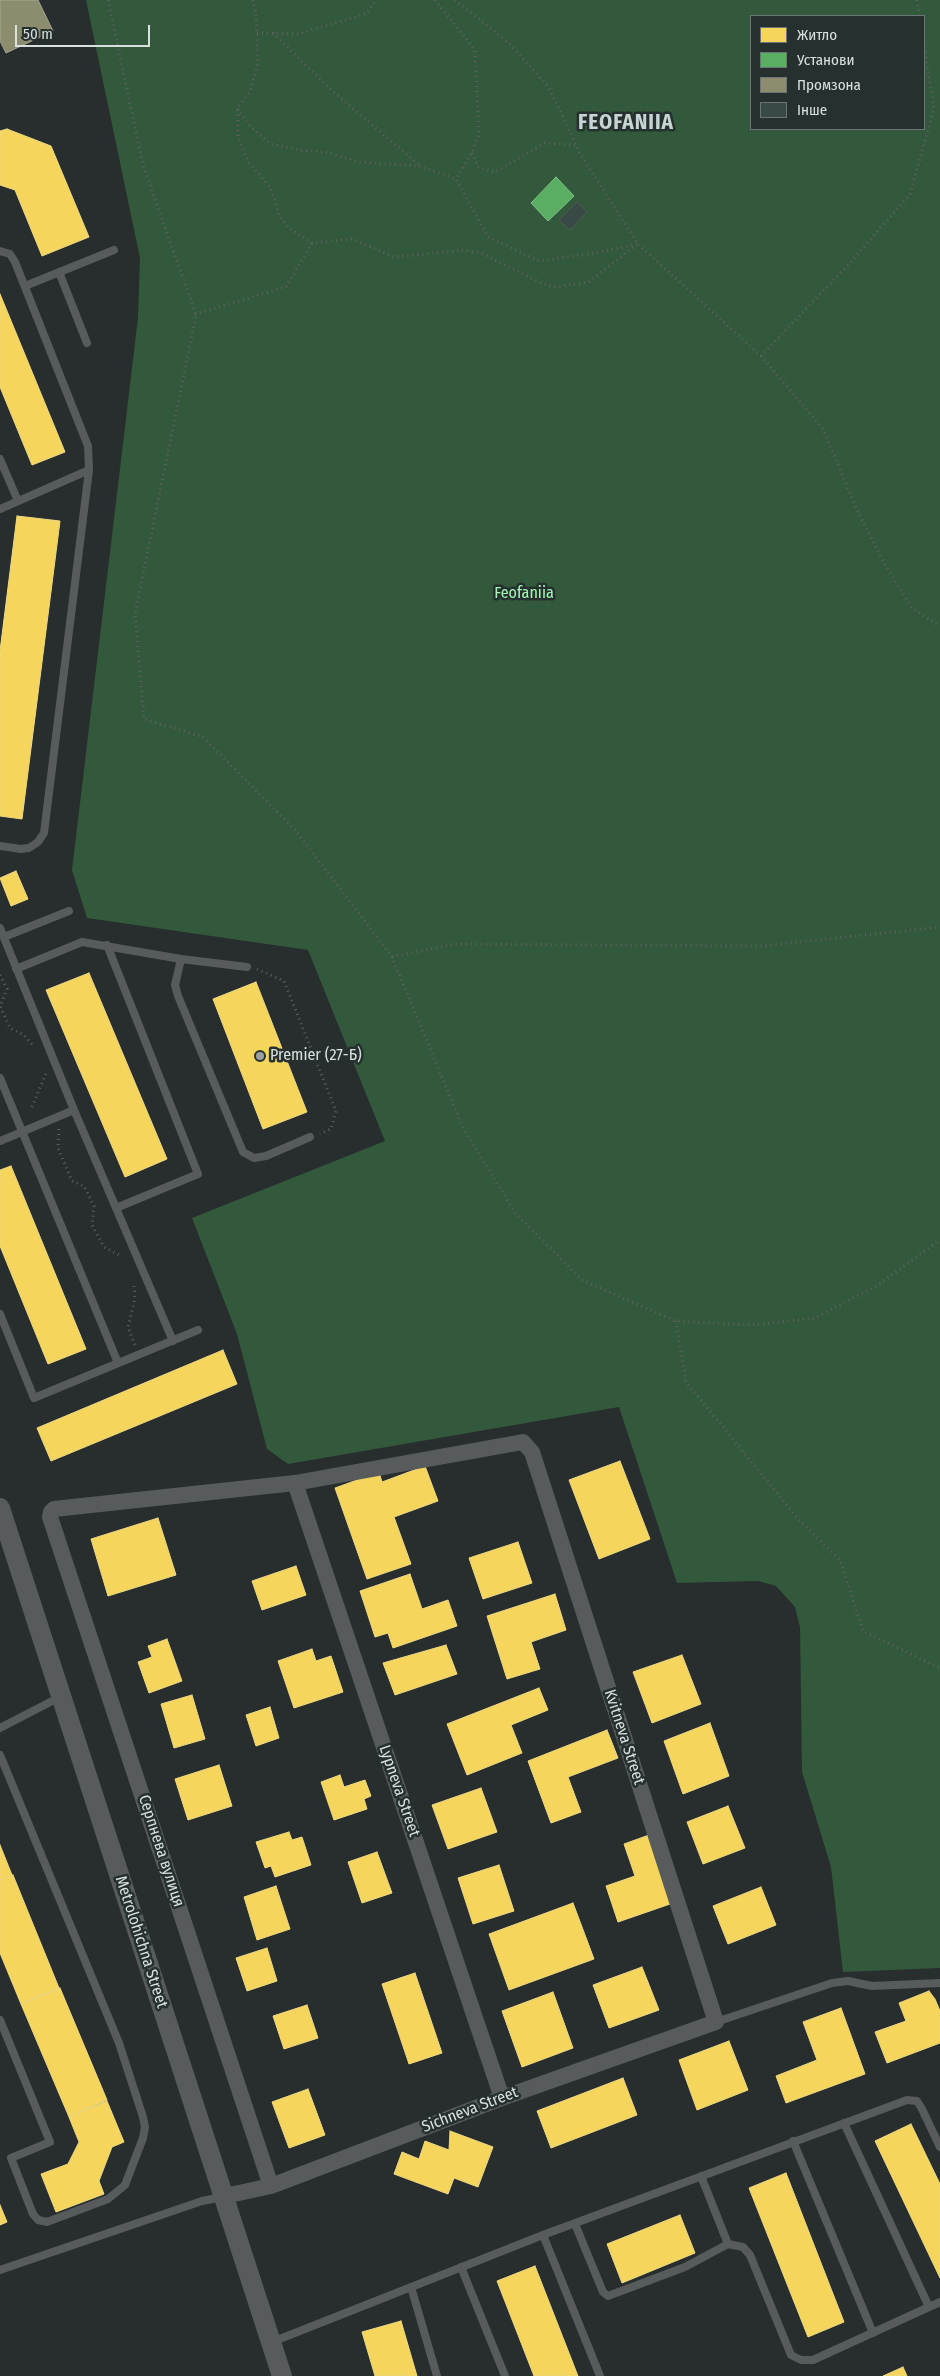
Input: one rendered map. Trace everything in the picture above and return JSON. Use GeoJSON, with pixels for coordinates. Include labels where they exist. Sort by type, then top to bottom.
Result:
{"type":"FeatureCollection","features":[{"type":"Feature","properties":{"kind":"street","name":"Kvitneva Street"},"geometry":{"type":"LineString","coordinates":[[295,1483],[517,1442],[523,1442],[532,1452],[716,2022]]}},
{"type":"Feature","properties":{"kind":"street","name":"Серпнева вулиця"},"geometry":{"type":"LineString","coordinates":[[272,2186],[50,1517],[54,1509],[295,1483]]}},
{"type":"Feature","properties":{"kind":"street","name":"Lypneva Street"},"geometry":{"type":"LineString","coordinates":[[295,1483],[502,2098]]}},
{"type":"Feature","properties":{"kind":"street","name":"Metrolohichna Street"},"geometry":{"type":"LineString","coordinates":[[0,1508],[282,2376]]}},
{"type":"Feature","properties":{"kind":"street","name":"Sichneva Street"},"geometry":{"type":"LineString","coordinates":[[225,2196],[272,2186],[502,2098],[716,2022]]}},
{"type":"Feature","properties":{"kind":"lane"},"geometry":{"type":"LineString","coordinates":[[24,286],[114,250]]}},
{"type":"Feature","properties":{"kind":"lane"},"geometry":{"type":"LineString","coordinates":[[0,251],[10,254],[24,286],[88,446],[90,470],[44,833],[38,842],[29,848],[21,849],[0,846]]}},
{"type":"Feature","properties":{"kind":"lane"},"geometry":{"type":"LineString","coordinates":[[59,272],[87,344]]}},
{"type":"Feature","properties":{"kind":"lane"},"geometry":{"type":"LineString","coordinates":[[0,459],[18,501]]}},
{"type":"Feature","properties":{"kind":"lane"},"geometry":{"type":"LineString","coordinates":[[0,509],[90,470]]}},
{"type":"Feature","properties":{"kind":"lane"},"geometry":{"type":"LineString","coordinates":[[4,937],[69,911]]}},
{"type":"Feature","properties":{"kind":"lane"},"geometry":{"type":"LineString","coordinates":[[0,928],[74,1110],[173,1340]]}},
{"type":"Feature","properties":{"kind":"lane"},"geometry":{"type":"LineString","coordinates":[[16,968],[82,942],[181,959],[247,967]]}},
{"type":"Feature","properties":{"kind":"lane"},"geometry":{"type":"LineString","coordinates":[[107,946],[198,1174],[116,1208]]}},
{"type":"Feature","properties":{"kind":"lane"},"geometry":{"type":"LineString","coordinates":[[181,959],[175,985],[178,996],[243,1152],[254,1158],[266,1156],[310,1138]]}},
{"type":"Feature","properties":{"kind":"lane"},"geometry":{"type":"LineString","coordinates":[[0,1078],[118,1363]]}},
{"type":"Feature","properties":{"kind":"lane"},"geometry":{"type":"LineString","coordinates":[[0,1141],[74,1110]]}},
{"type":"Feature","properties":{"kind":"lane"},"geometry":{"type":"LineString","coordinates":[[0,1314],[34,1398],[198,1330]]}},
{"type":"Feature","properties":{"kind":"lane"},"geometry":{"type":"LineString","coordinates":[[0,1728],[61,1697]]}},
{"type":"Feature","properties":{"kind":"lane"},"geometry":{"type":"LineString","coordinates":[[0,1755],[119,2043],[143,2117],[145,2126],[143,2138],[125,2185],[108,2199],[47,2222],[38,2220],[33,2214],[11,2158],[50,2142],[0,2020]]}},
{"type":"Feature","properties":{"kind":"lane"},"geometry":{"type":"LineString","coordinates":[[716,2022],[832,1983],[848,1981],[872,1986],[940,1983]]}},
{"type":"Feature","properties":{"kind":"lane"},"geometry":{"type":"LineString","coordinates":[[272,2342],[543,2235],[907,2100],[917,2101],[940,2147]]}},
{"type":"Feature","properties":{"kind":"lane"},"geometry":{"type":"LineString","coordinates":[[844,2123],[929,2307]]}},
{"type":"Feature","properties":{"kind":"lane"},"geometry":{"type":"LineString","coordinates":[[793,2141],[872,2333]]}},
{"type":"Feature","properties":{"kind":"lane"},"geometry":{"type":"LineString","coordinates":[[701,2176],[728,2244]]}},
{"type":"Feature","properties":{"kind":"lane"},"geometry":{"type":"LineString","coordinates":[[0,2270],[202,2201],[225,2196]]}},
{"type":"Feature","properties":{"kind":"lane"},"geometry":{"type":"LineString","coordinates":[[575,2224],[603,2292],[608,2296],[685,2266],[728,2244],[743,2246],[750,2255],[791,2355],[801,2360],[813,2360],[940,2302]]}},
{"type":"Feature","properties":{"kind":"lane"},"geometry":{"type":"LineString","coordinates":[[543,2235],[600,2376]]}},
{"type":"Feature","properties":{"kind":"lane"},"geometry":{"type":"LineString","coordinates":[[461,2267],[505,2376]]}},
{"type":"Feature","properties":{"kind":"lane"},"geometry":{"type":"LineString","coordinates":[[411,2287],[437,2376]]}},
{"type":"Feature","properties":{"kind":"path"},"geometry":{"type":"LineString","coordinates":[[108,0],[144,165],[195,314],[135,614],[144,719],[203,737],[296,831],[392,957],[464,1130],[516,1214],[582,1280],[676,1320],[751,1326],[815,1318],[878,1285],[940,1240]]}},
{"type":"Feature","properties":{"kind":"path"},"geometry":{"type":"LineString","coordinates":[[253,0],[256,13],[258,63],[250,92],[238,108],[238,138],[249,163],[270,188],[280,218],[290,229],[312,243],[352,239],[395,257],[464,250],[483,254],[541,283],[556,287],[589,282],[638,244]]}},
{"type":"Feature","properties":{"kind":"path"},"geometry":{"type":"LineString","coordinates":[[257,33],[298,34],[366,14],[376,0]]}},
{"type":"Feature","properties":{"kind":"path"},"geometry":{"type":"LineString","coordinates":[[435,0],[475,50],[480,134],[456,179]]}},
{"type":"Feature","properties":{"kind":"path"},"geometry":{"type":"LineString","coordinates":[[455,0],[510,44],[549,88],[576,145],[638,244],[762,356],[823,429],[861,518],[885,565],[912,608],[940,626]]}},
{"type":"Feature","properties":{"kind":"path"},"geometry":{"type":"LineString","coordinates":[[917,0],[919,15]]}},
{"type":"Feature","properties":{"kind":"path"},"geometry":{"type":"LineString","coordinates":[[273,33],[329,88],[419,166]]}},
{"type":"Feature","properties":{"kind":"path"},"geometry":{"type":"LineString","coordinates":[[762,356],[850,263],[910,194],[934,109],[925,50]]}},
{"type":"Feature","properties":{"kind":"path"},"geometry":{"type":"LineString","coordinates":[[238,108],[248,124],[270,144],[299,150],[324,152],[360,162],[419,166],[456,179],[488,237],[539,261],[595,253],[638,244]]}},
{"type":"Feature","properties":{"kind":"path"},"geometry":{"type":"LineString","coordinates":[[472,152],[478,167],[494,172],[546,143],[576,145]]}},
{"type":"Feature","properties":{"kind":"path"},"geometry":{"type":"LineString","coordinates":[[195,314],[286,287],[312,243]]}},
{"type":"Feature","properties":{"kind":"path"},"geometry":{"type":"LineString","coordinates":[[392,957],[455,944],[762,946],[880,935],[940,927]]}},
{"type":"Feature","properties":{"kind":"path"},"geometry":{"type":"LineString","coordinates":[[247,967],[268,972],[284,981],[336,1110],[331,1129],[310,1138]]}},
{"type":"Feature","properties":{"kind":"path"},"geometry":{"type":"LineString","coordinates":[[0,975],[7,990],[0,1006],[10,1028],[24,1035],[37,1051]]}},
{"type":"Feature","properties":{"kind":"path"},"geometry":{"type":"LineString","coordinates":[[32,1107],[46,1074],[43,1066]]}},
{"type":"Feature","properties":{"kind":"path"},"geometry":{"type":"LineString","coordinates":[[59,1128],[58,1148],[72,1181],[84,1186],[94,1206],[92,1225],[104,1247],[120,1254],[125,1262]]}},
{"type":"Feature","properties":{"kind":"path"},"geometry":{"type":"LineString","coordinates":[[134,1278],[135,1298],[128,1327],[138,1355]]}},
{"type":"Feature","properties":{"kind":"path"},"geometry":{"type":"LineString","coordinates":[[676,1320],[686,1382],[800,1521],[840,1560],[863,1630],[940,1668]]}},
{"type":"Feature","properties":{"kind":"green space","name":"Feofaniia"},"geometry":{"type":"Polygon","coordinates":[[[86,0],[940,0],[940,1968],[843,1972],[831,1867],[802,1772],[800,1627],[795,1607],[776,1586],[758,1581],[677,1583],[619,1407],[288,1464],[267,1449],[237,1334],[192,1218],[385,1141],[308,950],[87,918],[72,870],[138,318],[140,258],[86,0]]]}},
{"type":"Feature","properties":{"kind":"building: Житло"},"geometry":{"type":"Polygon","coordinates":[[[7,129],[51,146],[89,237],[42,256],[15,190],[0,185],[0,131],[7,129]]]}},
{"type":"Feature","properties":{"kind":"building: Житло"},"geometry":{"type":"Polygon","coordinates":[[[0,294],[65,452],[32,465],[0,387],[0,294]]]}},
{"type":"Feature","properties":{"kind":"building: Житло"},"geometry":{"type":"Polygon","coordinates":[[[17,516],[60,521],[22,819],[0,816],[0,651],[17,516]]]}},
{"type":"Feature","properties":{"kind":"building: Житло"},"geometry":{"type":"Polygon","coordinates":[[[16,871],[28,899],[11,906],[0,878],[16,871]]]}},
{"type":"Feature","properties":{"kind":"building: Житло"},"geometry":{"type":"Polygon","coordinates":[[[89,973],[167,1159],[125,1177],[46,990],[89,973]]]}},
{"type":"Feature","properties":{"kind":"building: Житло","name":"Premier (27-Б)"},"geometry":{"type":"Polygon","coordinates":[[[256,982],[307,1112],[263,1129],[213,999],[256,982]]]}},
{"type":"Feature","properties":{"kind":"building: Житло"},"geometry":{"type":"Polygon","coordinates":[[[11,1166],[86,1349],[48,1364],[0,1246],[0,1170],[11,1166]]]}},
{"type":"Feature","properties":{"kind":"building: Житло"},"geometry":{"type":"Polygon","coordinates":[[[223,1350],[237,1384],[51,1461],[37,1428],[223,1350]]]}},
{"type":"Feature","properties":{"kind":"building: Житло"},"geometry":{"type":"Polygon","coordinates":[[[620,1461],[650,1539],[599,1559],[569,1480],[620,1461]]]}},
{"type":"Feature","properties":{"kind":"building: Житло"},"geometry":{"type":"Polygon","coordinates":[[[425,1466],[438,1501],[394,1517],[411,1564],[367,1579],[335,1488],[379,1472],[382,1482],[425,1466]]]}},
{"type":"Feature","properties":{"kind":"building: Житло"},"geometry":{"type":"Polygon","coordinates":[[[158,1518],[176,1575],[108,1596],[91,1539],[158,1518]]]}},
{"type":"Feature","properties":{"kind":"building: Житло"},"geometry":{"type":"Polygon","coordinates":[[[518,1542],[532,1583],[483,1599],[469,1558],[518,1542]]]}},
{"type":"Feature","properties":{"kind":"building: Житло"},"geometry":{"type":"Polygon","coordinates":[[[296,1566],[306,1595],[262,1610],[252,1581],[296,1566]]]}},
{"type":"Feature","properties":{"kind":"building: Житло"},"geometry":{"type":"Polygon","coordinates":[[[410,1574],[422,1609],[448,1600],[457,1626],[393,1648],[388,1633],[375,1637],[360,1591],[410,1574]]]}},
{"type":"Feature","properties":{"kind":"building: Житло"},"geometry":{"type":"Polygon","coordinates":[[[555,1594],[566,1630],[531,1642],[540,1669],[507,1679],[487,1616],[555,1594]]]}},
{"type":"Feature","properties":{"kind":"building: Житло"},"geometry":{"type":"Polygon","coordinates":[[[167,1639],[182,1681],[149,1693],[138,1662],[152,1657],[148,1646],[167,1639]]]}},
{"type":"Feature","properties":{"kind":"building: Житло"},"geometry":{"type":"Polygon","coordinates":[[[446,1645],[457,1674],[395,1695],[383,1663],[446,1645]]]}},
{"type":"Feature","properties":{"kind":"building: Житло"},"geometry":{"type":"Polygon","coordinates":[[[312,1649],[316,1661],[331,1656],[343,1692],[294,1708],[278,1661],[312,1649]]]}},
{"type":"Feature","properties":{"kind":"building: Житло"},"geometry":{"type":"Polygon","coordinates":[[[682,1655],[701,1704],[652,1723],[633,1672],[682,1655]]]}},
{"type":"Feature","properties":{"kind":"building: Житло"},"geometry":{"type":"Polygon","coordinates":[[[539,1688],[548,1710],[511,1725],[522,1753],[467,1775],[447,1724],[539,1688]]]}},
{"type":"Feature","properties":{"kind":"building: Житло"},"geometry":{"type":"Polygon","coordinates":[[[192,1695],[205,1739],[174,1748],[161,1704],[192,1695]]]}},
{"type":"Feature","properties":{"kind":"building: Житло"},"geometry":{"type":"Polygon","coordinates":[[[270,1707],[279,1738],[256,1746],[246,1715],[270,1707]]]}},
{"type":"Feature","properties":{"kind":"building: Житло"},"geometry":{"type":"Polygon","coordinates":[[[710,1723],[729,1776],[683,1794],[664,1741],[710,1723]]]}},
{"type":"Feature","properties":{"kind":"building: Житло"},"geometry":{"type":"Polygon","coordinates":[[[607,1730],[618,1758],[568,1777],[581,1812],[551,1823],[528,1761],[607,1730]]]}},
{"type":"Feature","properties":{"kind":"building: Житло"},"geometry":{"type":"Polygon","coordinates":[[[219,1765],[232,1806],[188,1820],[175,1779],[219,1765]]]}},
{"type":"Feature","properties":{"kind":"building: Житло"},"geometry":{"type":"Polygon","coordinates":[[[340,1775],[344,1787],[365,1780],[371,1796],[364,1799],[367,1809],[334,1820],[321,1782],[340,1775]]]}},
{"type":"Feature","properties":{"kind":"building: Житло"},"geometry":{"type":"Polygon","coordinates":[[[481,1788],[497,1832],[448,1849],[432,1805],[481,1788]]]}},
{"type":"Feature","properties":{"kind":"building: Житло"},"geometry":{"type":"Polygon","coordinates":[[[728,1806],[745,1848],[703,1864],[687,1822],[728,1806]]]}},
{"type":"Feature","properties":{"kind":"building: Житло"},"geometry":{"type":"Polygon","coordinates":[[[289,1832],[292,1840],[302,1837],[311,1865],[275,1877],[271,1866],[265,1868],[256,1842],[289,1832]]]}},
{"type":"Feature","properties":{"kind":"building: Житло"},"geometry":{"type":"Polygon","coordinates":[[[649,1835],[673,1903],[618,1922],[606,1886],[635,1876],[624,1844],[649,1835]]]}},
{"type":"Feature","properties":{"kind":"building: Житло"},"geometry":{"type":"Polygon","coordinates":[[[0,1845],[12,1875],[0,1880],[0,1845]]]}},
{"type":"Feature","properties":{"kind":"building: Житло"},"geometry":{"type":"Polygon","coordinates":[[[377,1852],[392,1893],[362,1903],[348,1862],[377,1852]]]}},
{"type":"Feature","properties":{"kind":"building: Житло"},"geometry":{"type":"Polygon","coordinates":[[[499,1865],[514,1911],[473,1924],[458,1878],[499,1865]]]}},
{"type":"Feature","properties":{"kind":"building: Житло"},"geometry":{"type":"Polygon","coordinates":[[[13,1875],[59,1988],[21,2004],[0,1953],[0,1880],[13,1875]]]}},
{"type":"Feature","properties":{"kind":"building: Житло"},"geometry":{"type":"Polygon","coordinates":[[[276,1886],[290,1929],[257,1940],[244,1897],[276,1886]]]}},
{"type":"Feature","properties":{"kind":"building: Житло"},"geometry":{"type":"Polygon","coordinates":[[[761,1887],[776,1925],[728,1944],[713,1906],[761,1887]]]}},
{"type":"Feature","properties":{"kind":"building: Житло"},"geometry":{"type":"Polygon","coordinates":[[[573,1903],[594,1959],[509,1990],[489,1934],[573,1903]]]}},
{"type":"Feature","properties":{"kind":"building: Житло"},"geometry":{"type":"Polygon","coordinates":[[[267,1948],[277,1981],[247,1991],[236,1958],[267,1948]]]}},
{"type":"Feature","properties":{"kind":"building: Житло"},"geometry":{"type":"Polygon","coordinates":[[[642,1967],[659,2010],[609,2028],[593,1985],[642,1967]]]}},
{"type":"Feature","properties":{"kind":"building: Житло"},"geometry":{"type":"Polygon","coordinates":[[[415,1973],[442,2053],[409,2064],[382,1984],[415,1973]]]}},
{"type":"Feature","properties":{"kind":"building: Житло"},"geometry":{"type":"Polygon","coordinates":[[[60,1988],[107,2100],[69,2117],[21,2004],[60,1988]]]}},
{"type":"Feature","properties":{"kind":"building: Житло"},"geometry":{"type":"Polygon","coordinates":[[[929,1991],[940,2011],[940,2043],[887,2063],[875,2032],[906,2021],[899,2003],[929,1991]]]}},
{"type":"Feature","properties":{"kind":"building: Житло"},"geometry":{"type":"Polygon","coordinates":[[[553,1992],[573,2048],[522,2067],[502,2011],[553,1992]]]}},
{"type":"Feature","properties":{"kind":"building: Житло"},"geometry":{"type":"Polygon","coordinates":[[[307,2005],[318,2038],[284,2049],[273,2016],[307,2005]]]}},
{"type":"Feature","properties":{"kind":"building: Житло"},"geometry":{"type":"Polygon","coordinates":[[[841,2008],[865,2074],[786,2103],[776,2076],[817,2060],[803,2022],[841,2008]]]}},
{"type":"Feature","properties":{"kind":"building: Житло"},"geometry":{"type":"Polygon","coordinates":[[[729,2041],[748,2090],[697,2110],[679,2060],[729,2041]]]}},
{"type":"Feature","properties":{"kind":"building: Житло"},"geometry":{"type":"Polygon","coordinates":[[[623,2078],[637,2115],[551,2148],[537,2111],[623,2078]]]}},
{"type":"Feature","properties":{"kind":"building: Житло"},"geometry":{"type":"Polygon","coordinates":[[[308,2089],[325,2135],[289,2148],[272,2102],[308,2089]]]}},
{"type":"Feature","properties":{"kind":"building: Житло"},"geometry":{"type":"Polygon","coordinates":[[[107,2101],[124,2142],[112,2147],[99,2181],[104,2194],[56,2212],[41,2174],[68,2164],[79,2142],[69,2117],[107,2101]]]}},
{"type":"Feature","properties":{"kind":"building: Житло"},"geometry":{"type":"Polygon","coordinates":[[[911,2124],[940,2184],[940,2278],[875,2141],[911,2124]]]}},
{"type":"Feature","properties":{"kind":"building: Житло"},"geometry":{"type":"Polygon","coordinates":[[[450,2131],[493,2147],[478,2187],[454,2178],[448,2194],[394,2174],[402,2152],[419,2159],[425,2141],[449,2150],[450,2131]]]}},
{"type":"Feature","properties":{"kind":"building: Житло"},"geometry":{"type":"Polygon","coordinates":[[[786,2173],[844,2322],[808,2337],[749,2188],[786,2173]]]}},
{"type":"Feature","properties":{"kind":"building: Житло"},"geometry":{"type":"Polygon","coordinates":[[[0,2205],[7,2222],[0,2225],[0,2205]]]}},
{"type":"Feature","properties":{"kind":"building: Житло"},"geometry":{"type":"Polygon","coordinates":[[[680,2215],[695,2253],[622,2283],[607,2244],[680,2215]]]}},
{"type":"Feature","properties":{"kind":"building: Житло"},"geometry":{"type":"Polygon","coordinates":[[[535,2266],[578,2376],[534,2376],[497,2281],[535,2266]]]}},
{"type":"Feature","properties":{"kind":"building: Житло"},"geometry":{"type":"Polygon","coordinates":[[[401,2321],[417,2376],[375,2376],[362,2332],[401,2321]]]}},
{"type":"Feature","properties":{"kind":"building: Житло"},"geometry":{"type":"Polygon","coordinates":[[[903,2367],[907,2376],[883,2376],[903,2367]]]}},
{"type":"Feature","properties":{"kind":"building: Установи"},"geometry":{"type":"Polygon","coordinates":[[[556,177],[574,196],[548,221],[531,203],[556,177]]]}},
{"type":"Feature","properties":{"kind":"building: Промзона"},"geometry":{"type":"Polygon","coordinates":[[[0,0],[38,0],[53,31],[6,53],[0,41],[0,0]]]}},
{"type":"Feature","properties":{"kind":"building: Інше"},"geometry":{"type":"Polygon","coordinates":[[[577,202],[587,212],[570,230],[559,220],[577,202]]]}},
{"type":"Feature","properties":{"kind":"place","name":"Premier (27-Б)"},"geometry":{"type":"Point","coordinates":[260,1056]}},
{"type":"Feature","properties":{"kind":"district","name":"FEOFANIIA"},"geometry":{"type":"Point","coordinates":[626,123]}}]}
